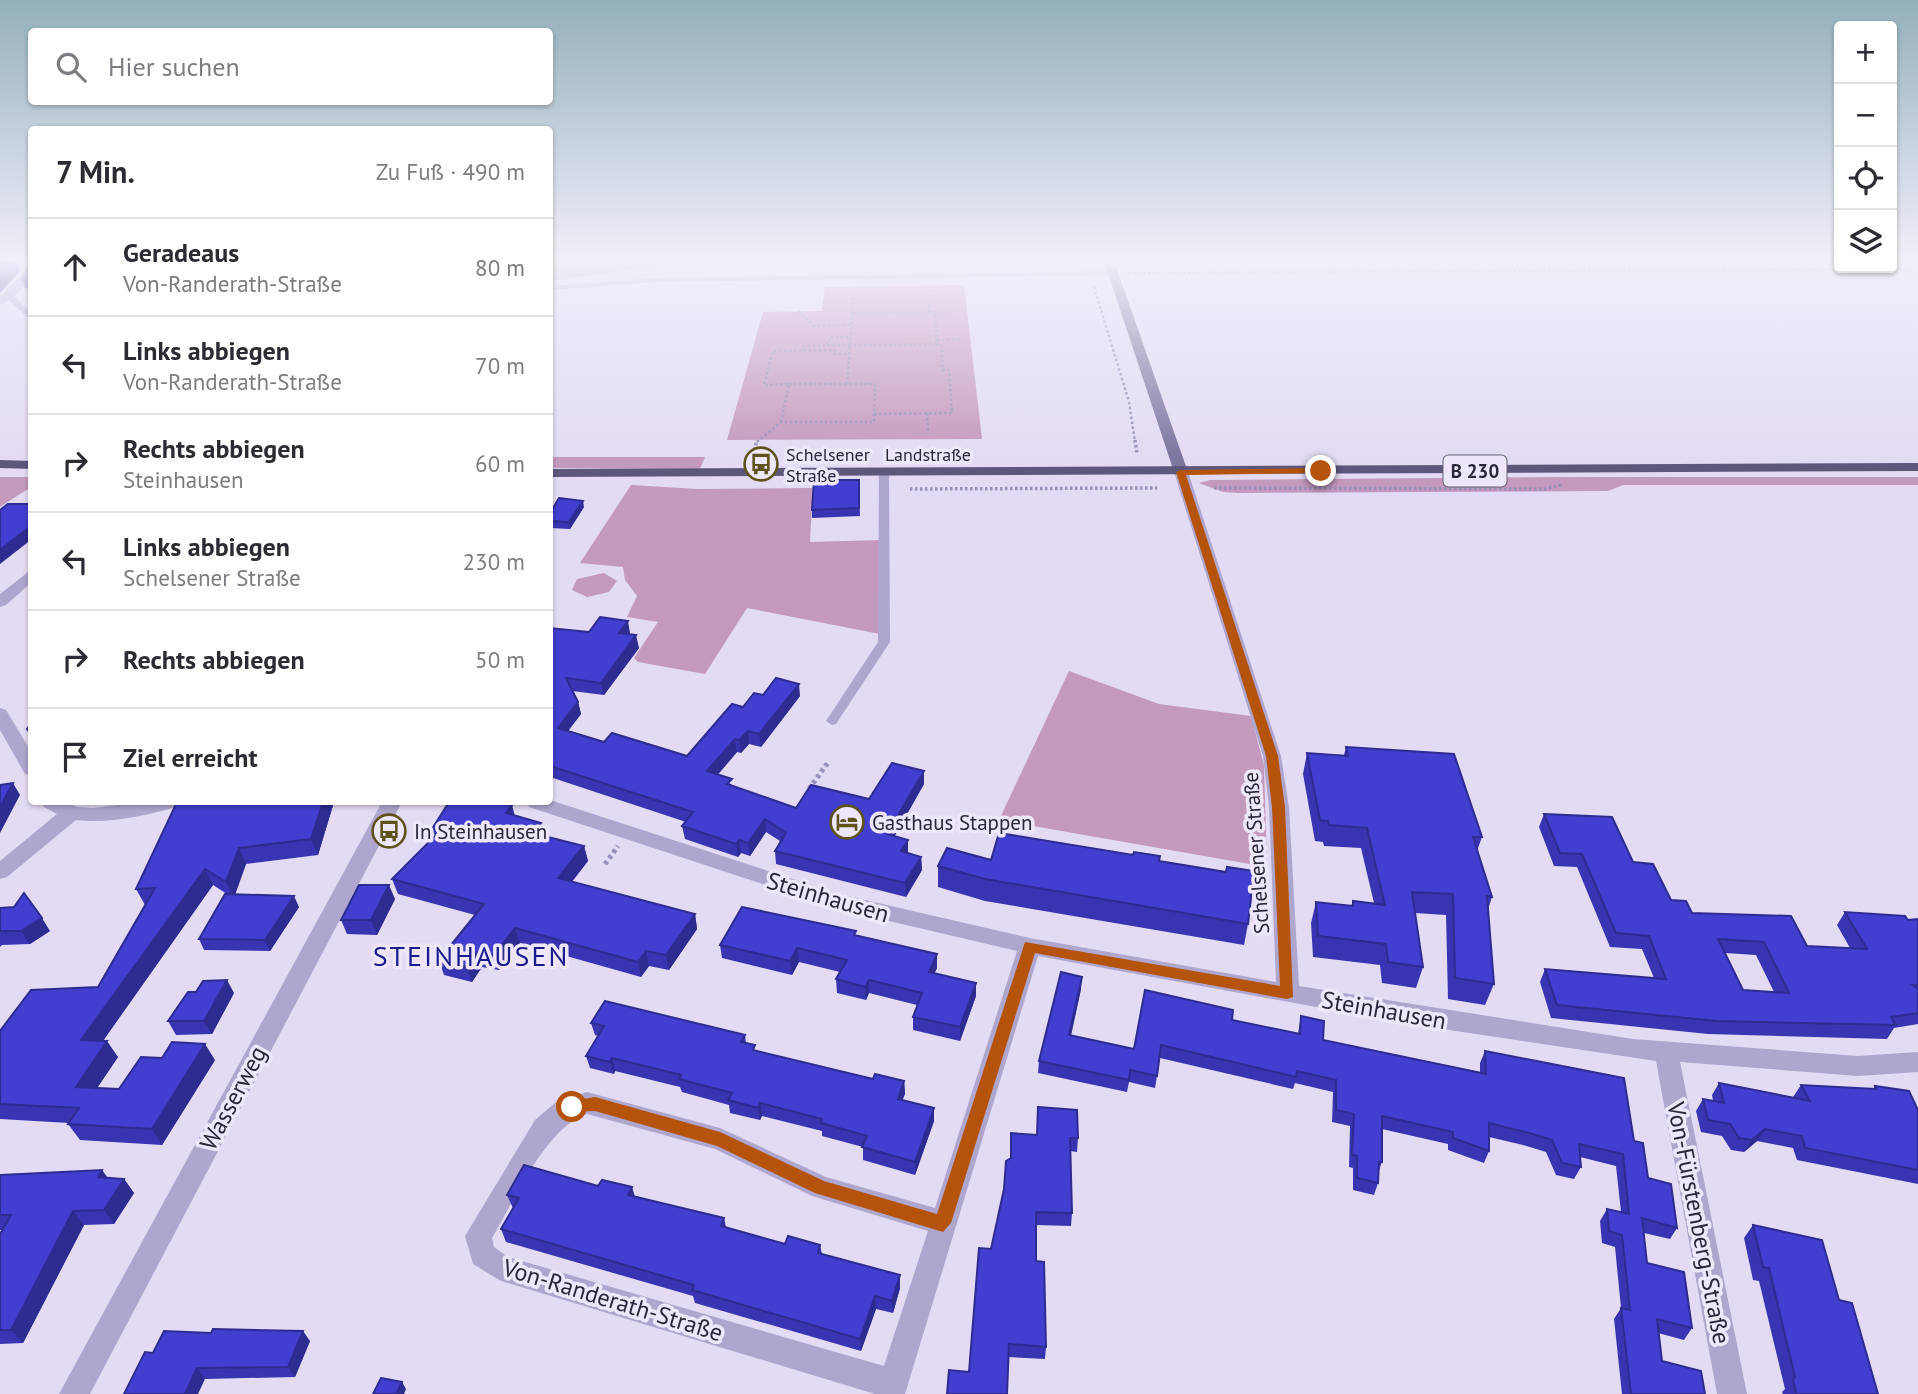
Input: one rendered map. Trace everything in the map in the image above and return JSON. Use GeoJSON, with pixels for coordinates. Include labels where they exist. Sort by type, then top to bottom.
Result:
{"type":"FeatureCollection","features":[{"type":"Feature","properties":{"kind":"main road"},"geometry":{"type":"LineString","coordinates":[[0,464],[28,465]]}},
{"type":"Feature","properties":{"kind":"main road","name":"B 230"},"geometry":{"type":"LineString","coordinates":[[1181,472],[1918,467]]}},
{"type":"Feature","properties":{"kind":"main road","name":"Landstraße"},"geometry":{"type":"LineString","coordinates":[[553,473],[1181,472]]}},
{"type":"Feature","properties":{"kind":"street"},"geometry":{"type":"LineString","coordinates":[[1131,326],[1181,472]]}},
{"type":"Feature","properties":{"kind":"street","name":"Schelsener Straße"},"geometry":{"type":"LineString","coordinates":[[1181,472],[1272,756],[1279,807],[1287,993]]}},
{"type":"Feature","properties":{"kind":"street"},"geometry":{"type":"LineString","coordinates":[[0,602],[28,577]]}},
{"type":"Feature","properties":{"kind":"street"},"geometry":{"type":"LineString","coordinates":[[0,715],[28,763]]}},
{"type":"Feature","properties":{"kind":"street"},"geometry":{"type":"LineString","coordinates":[[57,805],[72,812],[104,813],[151,805]]}},
{"type":"Feature","properties":{"kind":"street","name":"Wasserweg"},"geometry":{"type":"LineString","coordinates":[[74,1394],[390,805]]}},
{"type":"Feature","properties":{"kind":"street","name":"Steinhausen"},"geometry":{"type":"LineString","coordinates":[[545,805],[838,901],[1030,946],[1533,1035],[1666,1052],[1858,1066],[1918,1062]]}},
{"type":"Feature","properties":{"kind":"street"},"geometry":{"type":"LineString","coordinates":[[0,872],[72,812]]}},
{"type":"Feature","properties":{"kind":"street","name":"Von-Randerath-Straße"},"geometry":{"type":"LineString","coordinates":[[943,1223],[821,1188],[720,1139],[587,1103],[565,1110],[544,1128],[478,1236],[483,1255],[501,1268],[892,1389],[1030,946]]}},
{"type":"Feature","properties":{"kind":"street","name":"Von-Fürstenberg-Straße"},"geometry":{"type":"LineString","coordinates":[[1666,1052],[1732,1394]]}},
{"type":"Feature","properties":{"kind":"lane"},"geometry":{"type":"LineString","coordinates":[[832,721],[884,642],[884,474]]}},
{"type":"Feature","properties":{"kind":"path"},"geometry":{"type":"LineString","coordinates":[[847,384],[852,326]]}},
{"type":"Feature","properties":{"kind":"path"},"geometry":{"type":"LineString","coordinates":[[874,414],[953,413],[949,370],[943,370],[941,344],[937,342],[936,326]]}},
{"type":"Feature","properties":{"kind":"path"},"geometry":{"type":"LineString","coordinates":[[1106,326],[1129,402],[1137,454]]}},
{"type":"Feature","properties":{"kind":"path"},"geometry":{"type":"LineString","coordinates":[[828,345],[830,337],[850,337]]}},
{"type":"Feature","properties":{"kind":"path"},"geometry":{"type":"LineString","coordinates":[[802,351],[803,346],[959,339]]}},
{"type":"Feature","properties":{"kind":"path"},"geometry":{"type":"LineString","coordinates":[[753,455],[757,440],[781,422],[874,422],[876,384],[764,384],[773,351],[848,354]]}},
{"type":"Feature","properties":{"kind":"path"},"geometry":{"type":"LineString","coordinates":[[781,422],[789,384]]}},
{"type":"Feature","properties":{"kind":"path"},"geometry":{"type":"LineString","coordinates":[[927,413],[928,433]]}},
{"type":"Feature","properties":{"kind":"path"},"geometry":{"type":"LineString","coordinates":[[804,797],[829,761]]}},
{"type":"Feature","properties":{"kind":"shaded area"},"geometry":{"type":"Polygon","coordinates":[[[759,326],[969,326],[982,439],[727,440],[759,326]]]}},
{"type":"Feature","properties":{"kind":"shaded area"},"geometry":{"type":"Polygon","coordinates":[[[553,457],[705,457],[700,469],[553,468],[553,457]]]}},
{"type":"Feature","properties":{"kind":"shaded area"},"geometry":{"type":"Polygon","coordinates":[[[0,477],[28,477],[28,489],[0,507],[0,477]]]}},
{"type":"Feature","properties":{"kind":"shaded area"},"geometry":{"type":"Polygon","coordinates":[[[1918,477],[1918,485],[1623,485],[1608,491],[1239,493],[1223,492],[1199,483],[1210,480],[1918,477]]]}},
{"type":"Feature","properties":{"kind":"shaded area"},"geometry":{"type":"Polygon","coordinates":[[[631,485],[698,489],[813,488],[810,542],[881,540],[880,634],[747,608],[705,674],[638,662],[634,658],[658,622],[627,617],[637,596],[625,580],[623,567],[580,563],[631,485]]]}},
{"type":"Feature","properties":{"kind":"shaded area"},"geometry":{"type":"Polygon","coordinates":[[[604,573],[617,581],[609,592],[587,597],[572,590],[577,579],[604,573]]]}},
{"type":"Feature","properties":{"kind":"shaded area"},"geometry":{"type":"Polygon","coordinates":[[[1069,671],[1159,704],[1251,716],[1264,765],[1267,867],[999,820],[1069,671]]]}},
{"type":"Feature","properties":{"kind":"building"},"geometry":{"type":"Polygon","coordinates":[[[814,480],[859,480],[859,508],[812,510],[814,480]]]}},
{"type":"Feature","properties":{"kind":"building"},"geometry":{"type":"Polygon","coordinates":[[[559,498],[583,501],[569,522],[553,521],[553,508],[559,498]]]}},
{"type":"Feature","properties":{"kind":"building"},"geometry":{"type":"Polygon","coordinates":[[[8,504],[28,504],[28,528],[0,550],[0,510],[8,504]]]}},
{"type":"Feature","properties":{"kind":"building"},"geometry":{"type":"Polygon","coordinates":[[[600,617],[628,621],[619,633],[636,635],[601,683],[566,678],[578,702],[558,728],[604,742],[612,733],[687,756],[732,704],[743,707],[754,693],[763,695],[776,678],[799,684],[759,734],[748,731],[739,740],[735,739],[707,771],[732,779],[727,784],[796,808],[811,785],[869,799],[892,763],[924,771],[887,834],[908,840],[901,851],[921,857],[905,883],[775,851],[786,833],[765,819],[748,843],[739,840],[736,844],[682,826],[693,812],[553,767],[553,628],[589,632],[600,617]]]}},
{"type":"Feature","properties":{"kind":"building"},"geometry":{"type":"Polygon","coordinates":[[[1346,747],[1454,754],[1482,837],[1473,837],[1492,897],[1487,896],[1494,984],[1455,978],[1453,894],[1412,892],[1423,967],[1388,962],[1386,944],[1318,936],[1316,902],[1353,906],[1353,901],[1385,905],[1367,828],[1329,825],[1328,821],[1320,820],[1307,753],[1348,756],[1346,747]]]}},
{"type":"Feature","properties":{"kind":"building"},"geometry":{"type":"Polygon","coordinates":[[[13,783],[0,807],[0,785],[13,783]]]}},
{"type":"Feature","properties":{"kind":"building"},"geometry":{"type":"Polygon","coordinates":[[[176,805],[322,805],[311,839],[239,848],[226,882],[205,869],[81,1040],[107,1041],[76,1087],[119,1089],[141,1057],[162,1058],[172,1042],[205,1044],[152,1129],[68,1124],[79,1108],[0,1104],[0,1031],[31,990],[98,987],[155,888],[136,889],[176,805]]]}},
{"type":"Feature","properties":{"kind":"building"},"geometry":{"type":"Polygon","coordinates":[[[447,805],[512,805],[506,813],[541,823],[532,833],[584,846],[558,878],[695,914],[666,955],[646,951],[638,962],[515,928],[494,955],[477,952],[467,967],[439,960],[484,904],[392,879],[442,829],[432,829],[447,805]]]}},
{"type":"Feature","properties":{"kind":"building"},"geometry":{"type":"Polygon","coordinates":[[[1544,814],[1612,817],[1633,862],[1653,864],[1671,900],[1686,901],[1692,913],[1791,916],[1807,946],[1867,949],[1845,912],[1918,919],[1918,985],[1913,985],[1918,989],[1918,1013],[1891,1017],[1896,1025],[1716,1021],[1557,1005],[1545,969],[1666,979],[1649,936],[1616,933],[1582,854],[1560,853],[1544,814]],[[1718,939],[1743,990],[1789,993],[1764,942],[1718,939]]]}},
{"type":"Feature","properties":{"kind":"building"},"geometry":{"type":"Polygon","coordinates":[[[999,833],[1133,855],[1134,852],[1160,856],[1159,861],[1226,872],[1227,867],[1254,871],[1248,924],[985,879],[938,866],[947,848],[991,860],[999,833]]]}},
{"type":"Feature","properties":{"kind":"building"},"geometry":{"type":"Polygon","coordinates":[[[359,885],[389,885],[371,920],[341,920],[359,885]]]}},
{"type":"Feature","properties":{"kind":"building"},"geometry":{"type":"Polygon","coordinates":[[[24,893],[42,918],[21,931],[0,931],[0,908],[14,907],[24,893]]]}},
{"type":"Feature","properties":{"kind":"building"},"geometry":{"type":"Polygon","coordinates":[[[225,894],[294,896],[265,940],[199,939],[225,894]]]}},
{"type":"Feature","properties":{"kind":"building"},"geometry":{"type":"Polygon","coordinates":[[[742,907],[856,931],[854,935],[937,954],[929,972],[976,983],[960,1027],[913,1017],[922,993],[869,980],[865,987],[836,979],[847,960],[797,948],[790,961],[720,945],[742,907]]]}},
{"type":"Feature","properties":{"kind":"building"},"geometry":{"type":"Polygon","coordinates":[[[1061,972],[1082,977],[1069,1035],[1134,1049],[1145,990],[1233,1010],[1232,1020],[1300,1034],[1301,1016],[1324,1021],[1323,1040],[1486,1074],[1485,1051],[1624,1078],[1634,1141],[1643,1143],[1648,1178],[1671,1184],[1677,1228],[1642,1218],[1647,1263],[1684,1272],[1692,1328],[1657,1319],[1662,1361],[1701,1371],[1705,1394],[1631,1394],[1621,1308],[1630,1310],[1622,1235],[1609,1231],[1607,1209],[1629,1214],[1623,1154],[1579,1144],[1581,1167],[1562,1163],[1552,1140],[1529,1133],[1489,1123],[1489,1151],[1453,1138],[1453,1132],[1382,1116],[1382,1162],[1379,1162],[1378,1183],[1357,1178],[1357,1156],[1352,1155],[1354,1114],[1336,1110],[1336,1080],[1297,1071],[1296,1077],[1161,1045],[1157,1076],[1130,1070],[1129,1080],[1039,1061],[1061,972]]]}},
{"type":"Feature","properties":{"kind":"building"},"geometry":{"type":"Polygon","coordinates":[[[227,980],[204,1021],[168,1021],[188,992],[196,992],[203,981],[227,980]]]}},
{"type":"Feature","properties":{"kind":"building"},"geometry":{"type":"Polygon","coordinates":[[[605,1001],[745,1035],[741,1042],[755,1045],[753,1050],[873,1079],[875,1074],[904,1081],[898,1099],[934,1108],[915,1162],[862,1147],[867,1136],[821,1123],[822,1119],[760,1103],[758,1108],[728,1100],[732,1093],[679,1079],[681,1075],[612,1058],[610,1062],[586,1056],[604,1026],[591,1023],[605,1001]]]}},
{"type":"Feature","properties":{"kind":"building"},"geometry":{"type":"Polygon","coordinates":[[[1719,1083],[1810,1101],[1801,1085],[1876,1089],[1875,1086],[1909,1091],[1918,1110],[1918,1170],[1805,1148],[1802,1136],[1765,1129],[1752,1140],[1739,1138],[1730,1124],[1708,1120],[1703,1099],[1724,1103],[1719,1083]]]}},
{"type":"Feature","properties":{"kind":"building"},"geometry":{"type":"Polygon","coordinates":[[[1038,1107],[1077,1110],[1078,1138],[1070,1138],[1072,1213],[1036,1212],[1036,1261],[1044,1262],[1046,1347],[1009,1344],[1007,1394],[947,1394],[949,1370],[969,1372],[979,1248],[991,1249],[1004,1189],[1006,1161],[1011,1158],[1011,1133],[1037,1135],[1038,1107]]]}},
{"type":"Feature","properties":{"kind":"building"},"geometry":{"type":"Polygon","coordinates":[[[524,1165],[598,1186],[602,1180],[632,1187],[628,1195],[724,1218],[721,1226],[785,1244],[788,1236],[820,1245],[818,1253],[900,1275],[892,1301],[875,1296],[860,1339],[692,1290],[694,1285],[501,1229],[519,1198],[507,1195],[524,1165]]]}},
{"type":"Feature","properties":{"kind":"building"},"geometry":{"type":"Polygon","coordinates":[[[102,1170],[98,1177],[124,1179],[104,1210],[73,1211],[11,1330],[0,1330],[0,1234],[11,1215],[0,1215],[0,1175],[102,1170]]]}},
{"type":"Feature","properties":{"kind":"building"},"geometry":{"type":"Polygon","coordinates":[[[1753,1225],[1822,1240],[1839,1300],[1852,1303],[1878,1394],[1796,1394],[1793,1379],[1795,1377],[1769,1268],[1763,1267],[1753,1225]]]}},
{"type":"Feature","properties":{"kind":"building"},"geometry":{"type":"Polygon","coordinates":[[[213,1329],[303,1331],[288,1367],[197,1368],[185,1394],[124,1394],[145,1352],[153,1353],[164,1331],[211,1333],[213,1329]]]}},
{"type":"Feature","properties":{"kind":"building"},"geometry":{"type":"Polygon","coordinates":[[[381,1378],[402,1382],[396,1394],[373,1394],[381,1378]]]}},
{"type":"Feature","properties":{"kind":"place","name":"Schelsener Straße"},"geometry":{"type":"Point","coordinates":[761,464]}},
{"type":"Feature","properties":{"kind":"place","name":"Gasthaus Stappen"},"geometry":{"type":"Point","coordinates":[847,822]}},
{"type":"Feature","properties":{"kind":"place","name":"In Steinhausen"},"geometry":{"type":"Point","coordinates":[389,831]}},
{"type":"Feature","properties":{"kind":"district","name":"STEINHAUSEN"},"geometry":{"type":"Point","coordinates":[471,955]}},
{"type":"Feature","properties":{"kind":"route"},"geometry":{"type":"LineString","coordinates":[[572,1107],[595,1104],[720,1139],[821,1188],[943,1223],[1030,946],[1287,993],[1279,807],[1272,756],[1181,472],[1321,471]]}}]}
